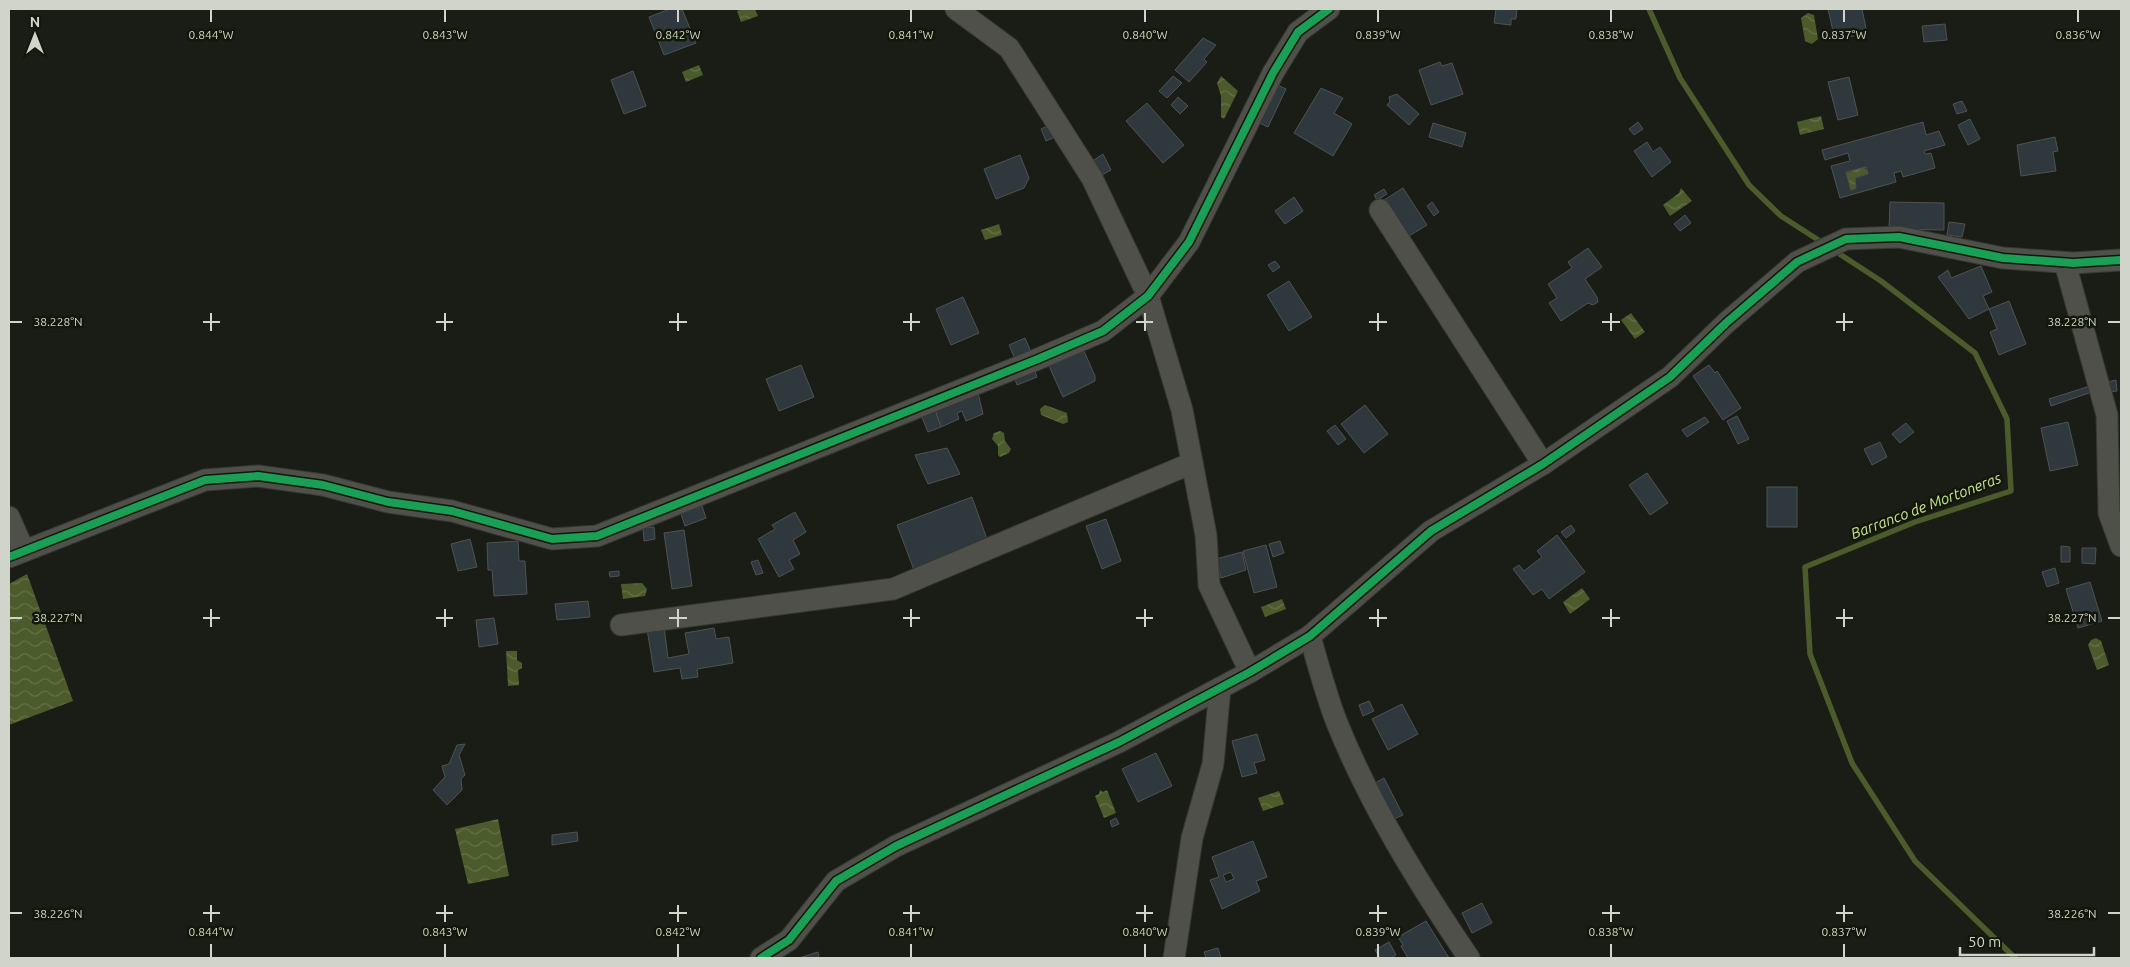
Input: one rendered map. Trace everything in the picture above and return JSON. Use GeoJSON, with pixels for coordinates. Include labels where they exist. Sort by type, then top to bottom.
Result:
{"type":"FeatureCollection","features":[{"type":"Feature","properties":{"kind":"street"},"geometry":{"type":"LineString","coordinates":[[956,9],[1009,48],[1092,178],[1148,296],[1182,410],[1206,535],[1209,585],[1250,672]]}},
{"type":"Feature","properties":{"kind":"street"},"geometry":{"type":"LineString","coordinates":[[9,517],[16,554],[205,480],[258,476],[323,485],[388,502],[452,511],[552,538],[597,536],[1102,331],[1148,296],[1189,242],[1273,73],[1298,32],[1329,9]]}},
{"type":"Feature","properties":{"kind":"street"},"geometry":{"type":"LineString","coordinates":[[1380,210],[1543,464]]}},
{"type":"Feature","properties":{"kind":"street"},"geometry":{"type":"LineString","coordinates":[[761,958],[789,940],[836,881],[896,846],[1119,742],[1250,672],[1310,636],[1432,531],[1543,464],[1670,377],[1726,323],[1797,262],[1846,239],[1899,238],[2003,258],[2064,263],[2121,260]]}},
{"type":"Feature","properties":{"kind":"street"},"geometry":{"type":"LineString","coordinates":[[2064,263],[2107,415],[2109,513],[2121,546]]}},
{"type":"Feature","properties":{"kind":"street"},"geometry":{"type":"LineString","coordinates":[[621,626],[893,589],[1192,463]]}},
{"type":"Feature","properties":{"kind":"street"},"geometry":{"type":"LineString","coordinates":[[1310,636],[1329,702],[1351,754],[1413,873],[1469,958]]}},
{"type":"Feature","properties":{"kind":"street"},"geometry":{"type":"LineString","coordinates":[[1174,958],[1192,838],[1213,764],[1220,688]]}},
{"type":"Feature","properties":{"kind":"water"},"geometry":{"type":"Polygon","coordinates":[[[755,9],[758,16],[741,22],[737,11],[755,9]]]}},
{"type":"Feature","properties":{"kind":"water"},"geometry":{"type":"Polygon","coordinates":[[[1808,13],[1814,15],[1818,39],[1812,44],[1805,41],[1801,18],[1808,13]]]}},
{"type":"Feature","properties":{"kind":"water"},"geometry":{"type":"Polygon","coordinates":[[[699,65],[703,75],[686,82],[682,72],[699,65]]]}},
{"type":"Feature","properties":{"kind":"water"},"geometry":{"type":"Polygon","coordinates":[[[1221,76],[1238,91],[1224,119],[1221,117],[1221,96],[1217,83],[1221,76]]]}},
{"type":"Feature","properties":{"kind":"water"},"geometry":{"type":"Polygon","coordinates":[[[1821,116],[1824,129],[1800,135],[1797,122],[1821,116]]]}},
{"type":"Feature","properties":{"kind":"water"},"geometry":{"type":"Polygon","coordinates":[[[1864,167],[1869,173],[1855,178],[1856,188],[1851,190],[1846,173],[1864,167]]]}},
{"type":"Feature","properties":{"kind":"water"},"geometry":{"type":"Polygon","coordinates":[[[1681,188],[1692,201],[1670,216],[1663,205],[1679,193],[1681,188]]]}},
{"type":"Feature","properties":{"kind":"water"},"geometry":{"type":"Polygon","coordinates":[[[999,224],[1002,235],[985,240],[981,230],[999,224]]]}},
{"type":"Feature","properties":{"kind":"water"},"geometry":{"type":"Polygon","coordinates":[[[1631,313],[1645,332],[1635,339],[1621,320],[1631,313]]]}},
{"type":"Feature","properties":{"kind":"water"},"geometry":{"type":"Polygon","coordinates":[[[1045,405],[1067,413],[1068,422],[1063,424],[1041,415],[1040,409],[1045,405]]]}},
{"type":"Feature","properties":{"kind":"water"},"geometry":{"type":"Polygon","coordinates":[[[1000,431],[1004,433],[1005,441],[1011,449],[1009,453],[1000,457],[998,455],[998,446],[992,439],[994,433],[1000,431]]]}},
{"type":"Feature","properties":{"kind":"water"},"geometry":{"type":"Polygon","coordinates":[[[27,574],[73,701],[9,725],[9,584],[27,574]]]}},
{"type":"Feature","properties":{"kind":"water"},"geometry":{"type":"Polygon","coordinates":[[[642,583],[647,589],[645,596],[623,599],[621,584],[642,583]]]}},
{"type":"Feature","properties":{"kind":"water"},"geometry":{"type":"Polygon","coordinates":[[[1582,588],[1590,599],[1570,614],[1563,602],[1582,588]]]}},
{"type":"Feature","properties":{"kind":"water"},"geometry":{"type":"Polygon","coordinates":[[[1282,599],[1286,609],[1265,617],[1261,607],[1282,599]]]}},
{"type":"Feature","properties":{"kind":"water"},"geometry":{"type":"Polygon","coordinates":[[[2096,638],[2101,641],[2109,665],[2097,670],[2088,645],[2091,640],[2096,638]]]}},
{"type":"Feature","properties":{"kind":"water"},"geometry":{"type":"Polygon","coordinates":[[[506,651],[517,651],[517,660],[522,663],[522,668],[518,670],[519,685],[508,686],[506,651]]]}},
{"type":"Feature","properties":{"kind":"water"},"geometry":{"type":"Polygon","coordinates":[[[1100,790],[1103,792],[1107,790],[1116,813],[1104,818],[1095,796],[1099,794],[1100,790]]]}},
{"type":"Feature","properties":{"kind":"water"},"geometry":{"type":"Polygon","coordinates":[[[1279,791],[1284,804],[1263,811],[1258,798],[1279,791]]]}},
{"type":"Feature","properties":{"kind":"water"},"geometry":{"type":"Polygon","coordinates":[[[498,819],[509,876],[468,884],[455,829],[498,819]]]}},
{"type":"Feature","properties":{"kind":"building"},"geometry":{"type":"Polygon","coordinates":[[[670,9],[682,9],[696,43],[664,55],[649,17],[670,9]]]}},
{"type":"Feature","properties":{"kind":"building"},"geometry":{"type":"Polygon","coordinates":[[[1496,9],[1517,9],[1516,19],[1511,19],[1511,25],[1494,23],[1496,9]]]}},
{"type":"Feature","properties":{"kind":"building"},"geometry":{"type":"Polygon","coordinates":[[[1828,9],[1862,9],[1867,33],[1835,40],[1828,9]]]}},
{"type":"Feature","properties":{"kind":"building"},"geometry":{"type":"Polygon","coordinates":[[[1945,24],[1947,40],[1924,42],[1922,26],[1945,24]]]}},
{"type":"Feature","properties":{"kind":"building"},"geometry":{"type":"Polygon","coordinates":[[[1203,38],[1216,45],[1204,59],[1207,62],[1189,82],[1175,70],[1203,38]]]}},
{"type":"Feature","properties":{"kind":"building"},"geometry":{"type":"Polygon","coordinates":[[[1440,62],[1442,66],[1452,63],[1463,94],[1431,105],[1419,70],[1440,62]]]}},
{"type":"Feature","properties":{"kind":"building"},"geometry":{"type":"Polygon","coordinates":[[[633,71],[646,106],[624,114],[611,80],[633,71]]]}},
{"type":"Feature","properties":{"kind":"building"},"geometry":{"type":"Polygon","coordinates":[[[1173,76],[1182,83],[1167,98],[1159,91],[1173,76]]]}},
{"type":"Feature","properties":{"kind":"building"},"geometry":{"type":"Polygon","coordinates":[[[1849,77],[1858,115],[1838,120],[1828,82],[1849,77]]]}},
{"type":"Feature","properties":{"kind":"building"},"geometry":{"type":"Polygon","coordinates":[[[1273,83],[1286,89],[1268,127],[1255,121],[1273,83]]]}},
{"type":"Feature","properties":{"kind":"building"},"geometry":{"type":"Polygon","coordinates":[[[1321,88],[1343,98],[1334,113],[1352,124],[1333,156],[1294,133],[1321,88]]]}},
{"type":"Feature","properties":{"kind":"building"},"geometry":{"type":"Polygon","coordinates":[[[1397,94],[1419,114],[1409,125],[1387,105],[1390,101],[1389,97],[1397,94]]]}},
{"type":"Feature","properties":{"kind":"building"},"geometry":{"type":"Polygon","coordinates":[[[1178,97],[1188,106],[1180,114],[1171,105],[1178,97]]]}},
{"type":"Feature","properties":{"kind":"building"},"geometry":{"type":"Polygon","coordinates":[[[1962,101],[1967,111],[1957,114],[1953,104],[1962,101]]]}},
{"type":"Feature","properties":{"kind":"building"},"geometry":{"type":"Polygon","coordinates":[[[1147,103],[1184,145],[1163,163],[1126,121],[1147,103]]]}},
{"type":"Feature","properties":{"kind":"building"},"geometry":{"type":"Polygon","coordinates":[[[1970,119],[1980,139],[1968,145],[1958,125],[1970,119]]]}},
{"type":"Feature","properties":{"kind":"building"},"geometry":{"type":"Polygon","coordinates":[[[1638,122],[1643,129],[1634,135],[1629,129],[1638,122]]]}},
{"type":"Feature","properties":{"kind":"building"},"geometry":{"type":"Polygon","coordinates":[[[1923,122],[1926,135],[1939,131],[1945,145],[1924,151],[1925,154],[1931,153],[1935,168],[1903,177],[1901,171],[1894,173],[1896,182],[1840,198],[1831,166],[1850,161],[1848,153],[1825,160],[1822,150],[1923,122]],[[1866,167],[1846,172],[1851,190],[1856,188],[1855,178],[1868,174],[1866,167]]]}},
{"type":"Feature","properties":{"kind":"building"},"geometry":{"type":"Polygon","coordinates":[[[1433,123],[1466,133],[1462,147],[1429,137],[1433,123]]]}},
{"type":"Feature","properties":{"kind":"building"},"geometry":{"type":"Polygon","coordinates":[[[1051,124],[1057,136],[1046,141],[1041,129],[1051,124]]]}},
{"type":"Feature","properties":{"kind":"building"},"geometry":{"type":"Polygon","coordinates":[[[2055,137],[2058,151],[2053,152],[2056,171],[2021,176],[2017,145],[2055,137]]]}},
{"type":"Feature","properties":{"kind":"building"},"geometry":{"type":"Polygon","coordinates":[[[1647,142],[1653,152],[1660,147],[1671,162],[1652,177],[1634,151],[1647,142]]]}},
{"type":"Feature","properties":{"kind":"building"},"geometry":{"type":"Polygon","coordinates":[[[1103,154],[1111,170],[1102,175],[1094,160],[1103,154]]]}},
{"type":"Feature","properties":{"kind":"building"},"geometry":{"type":"Polygon","coordinates":[[[1020,155],[1029,178],[1024,188],[996,199],[984,169],[1020,155]]]}},
{"type":"Feature","properties":{"kind":"building"},"geometry":{"type":"Polygon","coordinates":[[[1403,188],[1427,225],[1404,239],[1381,202],[1403,188]]]}},
{"type":"Feature","properties":{"kind":"building"},"geometry":{"type":"Polygon","coordinates":[[[1384,189],[1387,194],[1377,200],[1374,195],[1384,189]]]}},
{"type":"Feature","properties":{"kind":"building"},"geometry":{"type":"Polygon","coordinates":[[[1294,197],[1303,211],[1285,224],[1275,211],[1294,197]]]}},
{"type":"Feature","properties":{"kind":"building"},"geometry":{"type":"Polygon","coordinates":[[[1432,202],[1439,212],[1434,216],[1427,206],[1432,202]]]}},
{"type":"Feature","properties":{"kind":"building"},"geometry":{"type":"Polygon","coordinates":[[[1890,202],[1944,203],[1944,230],[1889,229],[1890,202]]]}},
{"type":"Feature","properties":{"kind":"building"},"geometry":{"type":"Polygon","coordinates":[[[1685,215],[1691,223],[1680,231],[1674,224],[1685,215]]]}},
{"type":"Feature","properties":{"kind":"building"},"geometry":{"type":"Polygon","coordinates":[[[1949,222],[1965,224],[1962,237],[1947,235],[1949,222]]]}},
{"type":"Feature","properties":{"kind":"building"},"geometry":{"type":"Polygon","coordinates":[[[1588,248],[1602,267],[1585,279],[1597,297],[1598,302],[1593,305],[1588,303],[1561,321],[1549,303],[1557,298],[1548,284],[1572,268],[1568,262],[1588,248]]]}},
{"type":"Feature","properties":{"kind":"building"},"geometry":{"type":"Polygon","coordinates":[[[1275,261],[1280,267],[1273,272],[1268,265],[1275,261]]]}},
{"type":"Feature","properties":{"kind":"building"},"geometry":{"type":"Polygon","coordinates":[[[1981,266],[1992,292],[1983,296],[1989,309],[1969,319],[1938,277],[1948,270],[1951,278],[1981,266]]]}},
{"type":"Feature","properties":{"kind":"building"},"geometry":{"type":"Polygon","coordinates":[[[1289,281],[1312,317],[1289,331],[1267,295],[1289,281]]]}},
{"type":"Feature","properties":{"kind":"building"},"geometry":{"type":"Polygon","coordinates":[[[963,297],[979,333],[951,345],[936,309],[963,297]]]}},
{"type":"Feature","properties":{"kind":"building"},"geometry":{"type":"Polygon","coordinates":[[[2009,301],[2026,344],[1999,355],[1990,332],[1997,329],[1989,309],[2009,301]]]}},
{"type":"Feature","properties":{"kind":"building"},"geometry":{"type":"Polygon","coordinates":[[[1025,338],[1031,352],[1015,359],[1009,345],[1025,338]]]}},
{"type":"Feature","properties":{"kind":"building"},"geometry":{"type":"Polygon","coordinates":[[[1084,351],[1095,376],[1095,381],[1063,397],[1049,366],[1084,351]]]}},
{"type":"Feature","properties":{"kind":"building"},"geometry":{"type":"Polygon","coordinates":[[[801,365],[814,397],[779,411],[766,379],[801,365]]]}},
{"type":"Feature","properties":{"kind":"building"},"geometry":{"type":"Polygon","coordinates":[[[1709,365],[1715,373],[1717,371],[1741,408],[1723,420],[1693,376],[1709,365]]]}},
{"type":"Feature","properties":{"kind":"building"},"geometry":{"type":"Polygon","coordinates":[[[1033,366],[1037,377],[1017,385],[1013,374],[1033,366]]]}},
{"type":"Feature","properties":{"kind":"building"},"geometry":{"type":"Polygon","coordinates":[[[2116,380],[2117,391],[2109,392],[2104,383],[2116,380]]]}},
{"type":"Feature","properties":{"kind":"building"},"geometry":{"type":"Polygon","coordinates":[[[2090,386],[2092,392],[2051,406],[2049,399],[2090,386]]]}},
{"type":"Feature","properties":{"kind":"building"},"geometry":{"type":"Polygon","coordinates":[[[978,393],[983,414],[966,421],[962,411],[957,413],[959,419],[941,427],[935,410],[978,393]]]}},
{"type":"Feature","properties":{"kind":"building"},"geometry":{"type":"Polygon","coordinates":[[[1365,405],[1388,434],[1364,453],[1341,424],[1365,405]]]}},
{"type":"Feature","properties":{"kind":"building"},"geometry":{"type":"Polygon","coordinates":[[[935,410],[941,427],[928,432],[921,415],[935,410]]]}},
{"type":"Feature","properties":{"kind":"building"},"geometry":{"type":"Polygon","coordinates":[[[1737,416],[1749,439],[1738,444],[1727,421],[1737,416]]]}},
{"type":"Feature","properties":{"kind":"building"},"geometry":{"type":"Polygon","coordinates":[[[1705,417],[1709,422],[1687,437],[1682,430],[1705,417]]]}},
{"type":"Feature","properties":{"kind":"building"},"geometry":{"type":"Polygon","coordinates":[[[2068,422],[2078,465],[2050,471],[2041,428],[2068,422]]]}},
{"type":"Feature","properties":{"kind":"building"},"geometry":{"type":"Polygon","coordinates":[[[1906,423],[1914,432],[1900,443],[1892,434],[1906,423]]]}},
{"type":"Feature","properties":{"kind":"building"},"geometry":{"type":"Polygon","coordinates":[[[1335,425],[1346,439],[1338,445],[1327,431],[1335,425]]]}},
{"type":"Feature","properties":{"kind":"building"},"geometry":{"type":"Polygon","coordinates":[[[1880,442],[1887,457],[1872,465],[1864,449],[1880,442]]]}},
{"type":"Feature","properties":{"kind":"building"},"geometry":{"type":"Polygon","coordinates":[[[947,448],[960,474],[928,484],[915,455],[947,448]]]}},
{"type":"Feature","properties":{"kind":"building"},"geometry":{"type":"Polygon","coordinates":[[[1647,473],[1668,503],[1650,515],[1629,485],[1647,473]]]}},
{"type":"Feature","properties":{"kind":"building"},"geometry":{"type":"Polygon","coordinates":[[[1767,487],[1797,487],[1797,527],[1767,527],[1767,487]]]}},
{"type":"Feature","properties":{"kind":"building"},"geometry":{"type":"Polygon","coordinates":[[[972,497],[988,542],[914,570],[897,525],[972,497]]]}},
{"type":"Feature","properties":{"kind":"building"},"geometry":{"type":"Polygon","coordinates":[[[702,506],[706,518],[685,526],[681,514],[702,506]]]}},
{"type":"Feature","properties":{"kind":"building"},"geometry":{"type":"Polygon","coordinates":[[[795,512],[806,532],[793,540],[800,554],[789,560],[794,569],[779,577],[758,539],[775,529],[772,525],[795,512]]]}},
{"type":"Feature","properties":{"kind":"building"},"geometry":{"type":"Polygon","coordinates":[[[1106,519],[1121,561],[1102,569],[1086,526],[1106,519]]]}},
{"type":"Feature","properties":{"kind":"building"},"geometry":{"type":"Polygon","coordinates":[[[1571,525],[1575,531],[1566,538],[1561,532],[1571,525]]]}},
{"type":"Feature","properties":{"kind":"building"},"geometry":{"type":"Polygon","coordinates":[[[654,527],[655,539],[644,541],[643,528],[654,527]]]}},
{"type":"Feature","properties":{"kind":"building"},"geometry":{"type":"Polygon","coordinates":[[[684,530],[692,586],[672,589],[664,533],[684,530]]]}},
{"type":"Feature","properties":{"kind":"building"},"geometry":{"type":"Polygon","coordinates":[[[1557,535],[1585,572],[1549,599],[1542,589],[1533,595],[1513,569],[1519,565],[1524,571],[1542,557],[1537,551],[1557,535]]]}},
{"type":"Feature","properties":{"kind":"building"},"geometry":{"type":"Polygon","coordinates":[[[470,539],[477,567],[458,571],[451,544],[470,539]]]}},
{"type":"Feature","properties":{"kind":"building"},"geometry":{"type":"Polygon","coordinates":[[[518,541],[519,561],[525,561],[527,594],[494,596],[492,570],[488,570],[487,543],[518,541]]]}},
{"type":"Feature","properties":{"kind":"building"},"geometry":{"type":"Polygon","coordinates":[[[1280,541],[1284,553],[1273,557],[1269,544],[1280,541]]]}},
{"type":"Feature","properties":{"kind":"building"},"geometry":{"type":"Polygon","coordinates":[[[1266,545],[1277,587],[1254,593],[1243,551],[1266,545]]]}},
{"type":"Feature","properties":{"kind":"building"},"geometry":{"type":"Polygon","coordinates":[[[2061,546],[2070,547],[2070,562],[2061,562],[2061,546]]]}},
{"type":"Feature","properties":{"kind":"building"},"geometry":{"type":"Polygon","coordinates":[[[2082,548],[2096,548],[2095,564],[2082,563],[2082,548]]]}},
{"type":"Feature","properties":{"kind":"building"},"geometry":{"type":"Polygon","coordinates":[[[1242,552],[1246,570],[1221,578],[1216,559],[1242,552]]]}},
{"type":"Feature","properties":{"kind":"building"},"geometry":{"type":"Polygon","coordinates":[[[758,560],[763,573],[756,575],[751,562],[758,560]]]}},
{"type":"Feature","properties":{"kind":"building"},"geometry":{"type":"Polygon","coordinates":[[[2055,568],[2059,583],[2047,587],[2042,572],[2055,568]]]}},
{"type":"Feature","properties":{"kind":"building"},"geometry":{"type":"Polygon","coordinates":[[[619,571],[619,576],[610,577],[609,572],[619,571]]]}},
{"type":"Feature","properties":{"kind":"building"},"geometry":{"type":"Polygon","coordinates":[[[2090,582],[2102,621],[2078,628],[2066,589],[2090,582]]]}},
{"type":"Feature","properties":{"kind":"building"},"geometry":{"type":"Polygon","coordinates":[[[588,601],[590,617],[557,620],[555,604],[588,601]]]}},
{"type":"Feature","properties":{"kind":"building"},"geometry":{"type":"Polygon","coordinates":[[[494,618],[498,644],[479,647],[476,620],[494,618]]]}},
{"type":"Feature","properties":{"kind":"building"},"geometry":{"type":"Polygon","coordinates":[[[664,626],[668,658],[689,654],[685,633],[714,628],[716,639],[729,637],[733,663],[697,669],[698,677],[682,679],[680,668],[654,672],[647,629],[664,626]]]}},
{"type":"Feature","properties":{"kind":"building"},"geometry":{"type":"Polygon","coordinates":[[[1369,701],[1374,711],[1363,716],[1359,705],[1369,701]]]}},
{"type":"Feature","properties":{"kind":"building"},"geometry":{"type":"Polygon","coordinates":[[[1402,704],[1418,734],[1388,750],[1372,719],[1402,704]]]}},
{"type":"Feature","properties":{"kind":"building"},"geometry":{"type":"Polygon","coordinates":[[[1257,734],[1265,760],[1254,763],[1257,773],[1242,777],[1232,741],[1257,734]]]}},
{"type":"Feature","properties":{"kind":"building"},"geometry":{"type":"Polygon","coordinates":[[[465,744],[459,755],[465,775],[461,779],[462,790],[447,805],[433,790],[445,777],[442,766],[449,764],[457,745],[465,744]]]}},
{"type":"Feature","properties":{"kind":"building"},"geometry":{"type":"Polygon","coordinates":[[[1156,753],[1172,786],[1138,802],[1122,769],[1156,753]]]}},
{"type":"Feature","properties":{"kind":"building"},"geometry":{"type":"Polygon","coordinates":[[[1384,778],[1403,815],[1394,819],[1375,783],[1384,778]]]}},
{"type":"Feature","properties":{"kind":"building"},"geometry":{"type":"Polygon","coordinates":[[[1116,818],[1119,824],[1112,827],[1110,821],[1116,818]]]}},
{"type":"Feature","properties":{"kind":"building"},"geometry":{"type":"Polygon","coordinates":[[[577,832],[578,841],[552,845],[552,835],[577,832]]]}},
{"type":"Feature","properties":{"kind":"building"},"geometry":{"type":"Polygon","coordinates":[[[1253,841],[1267,877],[1256,881],[1260,891],[1222,909],[1210,880],[1219,877],[1212,857],[1253,841]],[[1231,872],[1223,875],[1226,882],[1234,879],[1231,872]]]}},
{"type":"Feature","properties":{"kind":"building"},"geometry":{"type":"Polygon","coordinates":[[[1482,903],[1492,923],[1472,933],[1462,913],[1482,903]]]}},
{"type":"Feature","properties":{"kind":"building"},"geometry":{"type":"Polygon","coordinates":[[[1426,921],[1449,958],[1408,958],[1398,937],[1426,921]]]}},
{"type":"Feature","properties":{"kind":"building"},"geometry":{"type":"Polygon","coordinates":[[[1389,942],[1396,955],[1391,958],[1380,958],[1375,950],[1389,942]]]}},
{"type":"Feature","properties":{"kind":"building"},"geometry":{"type":"Polygon","coordinates":[[[1218,948],[1221,958],[1206,958],[1204,952],[1218,948]]]}},
{"type":"Feature","properties":{"kind":"building"},"geometry":{"type":"Polygon","coordinates":[[[818,952],[819,958],[799,958],[818,952]]]}},
{"type":"Feature","properties":{"kind":"waterway","name":"Barranco de Mortoneras"},"geometry":{"type":"LineString","coordinates":[[1649,9],[1680,78],[1749,185],[1781,216],[1823,243]]}},
{"type":"Feature","properties":{"kind":"waterway","name":"Barranco de Mortoneras"},"geometry":{"type":"LineString","coordinates":[[1835,251],[1881,281],[1975,353],[2007,419],[2011,491],[1915,522],[1805,567],[1810,654],[1852,763],[1915,861],[2015,958]]}},
{"type":"Feature","properties":{"kind":"cycle path"},"geometry":{"type":"LineString","coordinates":[[9,557],[205,480],[258,476],[323,485],[388,502],[452,511],[552,539],[597,536],[1038,359],[1103,331],[1148,296],[1189,242],[1273,73],[1298,32],[1329,9]]}},
{"type":"Feature","properties":{"kind":"cycle path"},"geometry":{"type":"LineString","coordinates":[[761,958],[789,940],[836,881],[896,846],[1119,742],[1250,672],[1310,636],[1431,531],[1543,464],[1670,377],[1726,323],[1797,262],[1846,239],[1899,237],[2003,258],[2073,263],[2121,260]]}}]}
